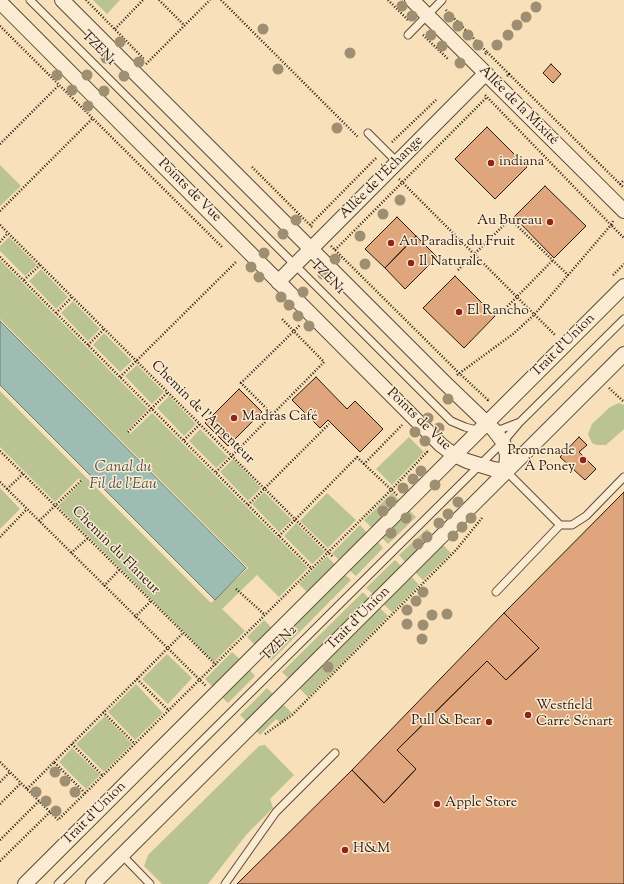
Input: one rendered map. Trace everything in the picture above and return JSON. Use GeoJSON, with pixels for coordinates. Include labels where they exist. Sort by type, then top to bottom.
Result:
{"type":"FeatureCollection","features":[{"type":"Feature","properties":{"kind":"street"},"geometry":{"type":"LineString","coordinates":[[62,0],[445,383],[475,410],[487,428],[503,442],[507,456],[506,471]]}},
{"type":"Feature","properties":{"kind":"street","name":"Allée de la Mixité"},"geometry":{"type":"LineString","coordinates":[[412,0],[624,211]]}},
{"type":"Feature","properties":{"kind":"street","name":"Points de Vue"},"geometry":{"type":"LineString","coordinates":[[0,2],[278,282],[454,455],[479,465],[506,471]]}},
{"type":"Feature","properties":{"kind":"street","name":"Allée de l'Échange"},"geometry":{"type":"LineString","coordinates":[[278,282],[486,73]]}},
{"type":"Feature","properties":{"kind":"street","name":"Trait d'Union"},"geometry":{"type":"LineString","coordinates":[[25,884],[454,455],[487,428],[504,406],[564,344],[624,286]]}},
{"type":"Feature","properties":{"kind":"street","name":"Trait d'Union"},"geometry":{"type":"LineString","coordinates":[[93,884],[624,354]]}},
{"type":"Feature","properties":{"kind":"street","name":"Trait d'Union"},"geometry":{"type":"LineString","coordinates":[[475,410],[486,413],[495,411],[504,406]]}},
{"type":"Feature","properties":{"kind":"lane","name":"TZEN1"},"geometry":{"type":"LineString","coordinates":[[30,0],[451,421],[465,427],[487,428]]}},
{"type":"Feature","properties":{"kind":"lane"},"geometry":{"type":"LineString","coordinates":[[408,35],[441,2]]}},
{"type":"Feature","properties":{"kind":"lane"},"geometry":{"type":"LineString","coordinates":[[368,133],[394,166]]}},
{"type":"Feature","properties":{"kind":"lane"},"geometry":{"type":"LineString","coordinates":[[487,428],[502,429],[520,422],[624,319]]}},
{"type":"Feature","properties":{"kind":"lane","name":"TZEN2"},"geometry":{"type":"LineString","coordinates":[[58,884],[503,442],[520,422]]}},
{"type":"Feature","properties":{"kind":"lane"},"geometry":{"type":"LineString","coordinates":[[506,471],[560,526]]}},
{"type":"Feature","properties":{"kind":"lane"},"geometry":{"type":"LineString","coordinates":[[496,592],[560,526],[572,525],[586,516],[624,477]]}},
{"type":"Feature","properties":{"kind":"lane"},"geometry":{"type":"LineString","coordinates":[[225,884],[276,812],[335,753]]}},
{"type":"Feature","properties":{"kind":"lane"},"geometry":{"type":"LineString","coordinates":[[122,855],[150,884]]}},
{"type":"Feature","properties":{"kind":"path"},"geometry":{"type":"LineString","coordinates":[[86,0],[153,68]]}},
{"type":"Feature","properties":{"kind":"path"},"geometry":{"type":"LineString","coordinates":[[159,0],[184,25]]}},
{"type":"Feature","properties":{"kind":"path"},"geometry":{"type":"LineString","coordinates":[[221,0],[361,140]]}},
{"type":"Feature","properties":{"kind":"path"},"geometry":{"type":"LineString","coordinates":[[388,0],[453,64]]}},
{"type":"Feature","properties":{"kind":"path"},"geometry":{"type":"LineString","coordinates":[[441,2],[487,52]]}},
{"type":"Feature","properties":{"kind":"path"},"geometry":{"type":"LineString","coordinates":[[0,26],[225,251]]}},
{"type":"Feature","properties":{"kind":"path"},"geometry":{"type":"LineString","coordinates":[[509,74],[624,188]]}},
{"type":"Feature","properties":{"kind":"path"},"geometry":{"type":"LineString","coordinates":[[445,383],[513,334],[534,315],[569,276],[610,225],[475,84]]}},
{"type":"Feature","properties":{"kind":"path"},"geometry":{"type":"LineString","coordinates":[[375,154],[394,166],[473,254],[564,344]]}},
{"type":"Feature","properties":{"kind":"path"},"geometry":{"type":"LineString","coordinates":[[248,163],[322,238],[488,400]]}},
{"type":"Feature","properties":{"kind":"path"},"geometry":{"type":"LineString","coordinates":[[620,184],[624,180]]}},
{"type":"Feature","properties":{"kind":"path"},"geometry":{"type":"LineString","coordinates":[[458,270],[510,220],[569,276]]}},
{"type":"Feature","properties":{"kind":"path","name":"Chemin de l'Arpenteur"},"geometry":{"type":"LineString","coordinates":[[0,225],[343,567]]}},
{"type":"Feature","properties":{"kind":"path"},"geometry":{"type":"LineString","coordinates":[[0,242],[8,233]]}},
{"type":"Feature","properties":{"kind":"path"},"geometry":{"type":"LineString","coordinates":[[231,256],[240,265]]}},
{"type":"Feature","properties":{"kind":"path"},"geometry":{"type":"LineString","coordinates":[[0,257],[312,569]]}},
{"type":"Feature","properties":{"kind":"path"},"geometry":{"type":"LineString","coordinates":[[501,313],[552,261]]}},
{"type":"Feature","properties":{"kind":"path"},"geometry":{"type":"LineString","coordinates":[[120,377],[236,262]]}},
{"type":"Feature","properties":{"kind":"path"},"geometry":{"type":"LineString","coordinates":[[24,280],[40,265]]}},
{"type":"Feature","properties":{"kind":"path"},"geometry":{"type":"LineString","coordinates":[[56,313],[72,297]]}},
{"type":"Feature","properties":{"kind":"path"},"geometry":{"type":"LineString","coordinates":[[216,472],[324,362],[281,318]]}},
{"type":"Feature","properties":{"kind":"path"},"geometry":{"type":"LineString","coordinates":[[296,321],[306,331]]}},
{"type":"Feature","properties":{"kind":"path"},"geometry":{"type":"LineString","coordinates":[[273,415],[241,383],[300,325]]}},
{"type":"Feature","properties":{"kind":"path"},"geometry":{"type":"LineString","coordinates":[[88,345],[104,329]]}},
{"type":"Feature","properties":{"kind":"path"},"geometry":{"type":"LineString","coordinates":[[599,379],[624,402]]}},
{"type":"Feature","properties":{"kind":"path"},"geometry":{"type":"LineString","coordinates":[[605,395],[615,385]]}},
{"type":"Feature","properties":{"kind":"path"},"geometry":{"type":"LineString","coordinates":[[128,432],[168,392]]}},
{"type":"Feature","properties":{"kind":"path"},"geometry":{"type":"LineString","coordinates":[[364,464],[412,415]]}},
{"type":"Feature","properties":{"kind":"path"},"geometry":{"type":"LineString","coordinates":[[395,421],[406,431]]}},
{"type":"Feature","properties":{"kind":"path"},"geometry":{"type":"LineString","coordinates":[[184,440],[200,424]]}},
{"type":"Feature","properties":{"kind":"path"},"geometry":{"type":"LineString","coordinates":[[248,504],[329,424]]}},
{"type":"Feature","properties":{"kind":"path"},"geometry":{"type":"LineString","coordinates":[[0,762],[58,820],[391,490],[427,452],[421,447]]}},
{"type":"Feature","properties":{"kind":"path","name":"Chemin du Flaneur"},"geometry":{"type":"LineString","coordinates":[[0,451],[216,665]]}},
{"type":"Feature","properties":{"kind":"path"},"geometry":{"type":"LineString","coordinates":[[279,536],[357,457],[406,504]]}},
{"type":"Feature","properties":{"kind":"path"},"geometry":{"type":"LineString","coordinates":[[7,489],[23,474]]}},
{"type":"Feature","properties":{"kind":"path"},"geometry":{"type":"LineString","coordinates":[[39,521],[81,481]]}},
{"type":"Feature","properties":{"kind":"path"},"geometry":{"type":"LineString","coordinates":[[0,482],[215,695]]}},
{"type":"Feature","properties":{"kind":"path"},"geometry":{"type":"LineString","coordinates":[[0,537],[28,509]]}},
{"type":"Feature","properties":{"kind":"path"},"geometry":{"type":"LineString","coordinates":[[249,729],[260,738],[292,715],[454,552],[485,514]]}},
{"type":"Feature","properties":{"kind":"path"},"geometry":{"type":"LineString","coordinates":[[71,553],[88,538]]}},
{"type":"Feature","properties":{"kind":"path"},"geometry":{"type":"LineString","coordinates":[[440,538],[454,552]]}},
{"type":"Feature","properties":{"kind":"path"},"geometry":{"type":"LineString","coordinates":[[104,586],[119,570]]}},
{"type":"Feature","properties":{"kind":"path"},"geometry":{"type":"LineString","coordinates":[[236,589],[265,615]]}},
{"type":"Feature","properties":{"kind":"path"},"geometry":{"type":"LineString","coordinates":[[135,617],[151,601]]}},
{"type":"Feature","properties":{"kind":"path"},"geometry":{"type":"LineString","coordinates":[[376,601],[391,615]]}},
{"type":"Feature","properties":{"kind":"path"},"geometry":{"type":"LineString","coordinates":[[27,789],[183,633]]}},
{"type":"Feature","properties":{"kind":"path"},"geometry":{"type":"LineString","coordinates":[[136,679],[169,711]]}},
{"type":"Feature","properties":{"kind":"path"},"geometry":{"type":"LineString","coordinates":[[103,712],[135,744]]}},
{"type":"Feature","properties":{"kind":"path"},"geometry":{"type":"LineString","coordinates":[[72,744],[103,776]]}},
{"type":"Feature","properties":{"kind":"path"},"geometry":{"type":"LineString","coordinates":[[54,762],[86,793]]}},
{"type":"Feature","properties":{"kind":"path"},"geometry":{"type":"LineString","coordinates":[[0,782],[10,772]]}},
{"type":"Feature","properties":{"kind":"path"},"geometry":{"type":"LineString","coordinates":[[0,804],[21,783]]}},
{"type":"Feature","properties":{"kind":"path"},"geometry":{"type":"LineString","coordinates":[[0,840],[39,801]]}},
{"type":"Feature","properties":{"kind":"path"},"geometry":{"type":"LineString","coordinates":[[0,861],[50,812]]}},
{"type":"Feature","properties":{"kind":"green space"},"geometry":{"type":"Polygon","coordinates":[[[93,0],[120,0],[107,14],[93,0]]]}},
{"type":"Feature","properties":{"kind":"green space"},"geometry":{"type":"Polygon","coordinates":[[[0,165],[21,186],[0,206],[0,165]]]}},
{"type":"Feature","properties":{"kind":"green space"},"geometry":{"type":"Polygon","coordinates":[[[9,237],[37,265],[25,276],[0,251],[0,246],[9,237]]]}},
{"type":"Feature","properties":{"kind":"green space"},"geometry":{"type":"Polygon","coordinates":[[[0,260],[148,409],[127,431],[130,434],[152,413],[308,568],[279,597],[257,575],[222,609],[245,631],[214,662],[58,506],[82,482],[79,478],[55,502],[0,447],[0,391],[211,603],[248,568],[0,319],[0,260]]]}},
{"type":"Feature","properties":{"kind":"green space"},"geometry":{"type":"Polygon","coordinates":[[[41,269],[68,297],[56,309],[29,281],[41,269]]]}},
{"type":"Feature","properties":{"kind":"green space"},"geometry":{"type":"Polygon","coordinates":[[[73,301],[100,329],[88,341],[61,313],[73,301]]]}},
{"type":"Feature","properties":{"kind":"green space"},"geometry":{"type":"Polygon","coordinates":[[[104,333],[132,361],[120,372],[93,345],[104,333]]]}},
{"type":"Feature","properties":{"kind":"green space"},"geometry":{"type":"Polygon","coordinates":[[[137,365],[164,392],[152,404],[125,376],[137,365]]]}},
{"type":"Feature","properties":{"kind":"green space"},"geometry":{"type":"Polygon","coordinates":[[[169,396],[196,424],[184,436],[157,408],[169,396]]]}},
{"type":"Feature","properties":{"kind":"green space"},"geometry":{"type":"Polygon","coordinates":[[[619,403],[624,405],[624,429],[606,445],[597,445],[592,443],[588,434],[592,424],[610,407],[619,403]]]}},
{"type":"Feature","properties":{"kind":"green space"},"geometry":{"type":"Polygon","coordinates":[[[200,429],[228,457],[216,468],[189,441],[200,429]]]}},
{"type":"Feature","properties":{"kind":"green space"},"geometry":{"type":"Polygon","coordinates":[[[409,437],[424,452],[392,485],[376,469],[409,437]]]}},
{"type":"Feature","properties":{"kind":"green space"},"geometry":{"type":"Polygon","coordinates":[[[233,459],[261,488],[248,501],[220,472],[233,459]]]}},
{"type":"Feature","properties":{"kind":"green space"},"geometry":{"type":"Polygon","coordinates":[[[0,488],[20,509],[0,529],[0,488]]]}},
{"type":"Feature","properties":{"kind":"green space"},"geometry":{"type":"Polygon","coordinates":[[[264,492],[292,520],[279,532],[252,504],[264,492]]]}},
{"type":"Feature","properties":{"kind":"green space"},"geometry":{"type":"Polygon","coordinates":[[[327,493],[356,520],[328,548],[300,521],[327,493]]]}},
{"type":"Feature","properties":{"kind":"green space"},"geometry":{"type":"Polygon","coordinates":[[[392,493],[402,503],[374,530],[364,520],[392,493]]]}},
{"type":"Feature","properties":{"kind":"green space"},"geometry":{"type":"Polygon","coordinates":[[[408,509],[416,517],[388,544],[380,536],[408,509]]]}},
{"type":"Feature","properties":{"kind":"green space"},"geometry":{"type":"Polygon","coordinates":[[[296,523],[325,552],[312,564],[284,536],[296,523]]]}},
{"type":"Feature","properties":{"kind":"green space"},"geometry":{"type":"Polygon","coordinates":[[[360,525],[369,535],[342,563],[332,553],[360,525]]]}},
{"type":"Feature","properties":{"kind":"green space"},"geometry":{"type":"Polygon","coordinates":[[[427,529],[435,537],[407,564],[399,555],[427,529]]]}},
{"type":"Feature","properties":{"kind":"green space"},"geometry":{"type":"Polygon","coordinates":[[[376,540],[383,548],[356,576],[347,568],[376,540]]]}},
{"type":"Feature","properties":{"kind":"green space"},"geometry":{"type":"Polygon","coordinates":[[[441,543],[451,553],[423,580],[413,570],[441,543]]]}},
{"type":"Feature","properties":{"kind":"green space"},"geometry":{"type":"Polygon","coordinates":[[[327,556],[337,567],[310,595],[299,584],[327,556]]]}},
{"type":"Feature","properties":{"kind":"green space"},"geometry":{"type":"Polygon","coordinates":[[[395,560],[403,568],[375,596],[366,588],[395,560]]]}},
{"type":"Feature","properties":{"kind":"green space"},"geometry":{"type":"Polygon","coordinates":[[[343,573],[351,580],[271,661],[263,653],[343,573]]]}},
{"type":"Feature","properties":{"kind":"green space"},"geometry":{"type":"Polygon","coordinates":[[[409,574],[419,585],[392,612],[381,602],[409,574]]]}},
{"type":"Feature","properties":{"kind":"green space"},"geometry":{"type":"Polygon","coordinates":[[[363,592],[370,600],[290,680],[282,672],[363,592]]]}},
{"type":"Feature","properties":{"kind":"green space"},"geometry":{"type":"Polygon","coordinates":[[[377,605],[388,616],[308,697],[297,686],[377,605]]]}},
{"type":"Feature","properties":{"kind":"green space"},"geometry":{"type":"Polygon","coordinates":[[[264,620],[273,629],[256,646],[247,637],[264,620]]]}},
{"type":"Feature","properties":{"kind":"green space"},"geometry":{"type":"Polygon","coordinates":[[[232,652],[242,661],[215,689],[205,679],[232,652]]]}},
{"type":"Feature","properties":{"kind":"green space"},"geometry":{"type":"Polygon","coordinates":[[[167,654],[192,678],[168,704],[142,679],[167,654]]]}},
{"type":"Feature","properties":{"kind":"green space"},"geometry":{"type":"Polygon","coordinates":[[[248,668],[255,676],[228,703],[221,696],[248,668]]]}},
{"type":"Feature","properties":{"kind":"green space"},"geometry":{"type":"Polygon","coordinates":[[[136,684],[163,713],[135,740],[108,712],[136,684]]]}},
{"type":"Feature","properties":{"kind":"green space"},"geometry":{"type":"Polygon","coordinates":[[[267,688],[275,696],[248,723],[240,715],[267,688]]]}},
{"type":"Feature","properties":{"kind":"green space"},"geometry":{"type":"Polygon","coordinates":[[[281,702],[292,713],[281,723],[276,719],[260,735],[254,729],[281,702]]]}},
{"type":"Feature","properties":{"kind":"green space"},"geometry":{"type":"Polygon","coordinates":[[[105,716],[132,744],[104,772],[76,744],[105,716]]]}},
{"type":"Feature","properties":{"kind":"green space"},"geometry":{"type":"Polygon","coordinates":[[[265,745],[294,775],[270,799],[273,808],[246,835],[208,884],[162,884],[144,866],[148,855],[259,746],[265,745]]]}},
{"type":"Feature","properties":{"kind":"green space"},"geometry":{"type":"Polygon","coordinates":[[[72,748],[100,775],[86,789],[59,762],[72,748]]]}},
{"type":"Feature","properties":{"kind":"water","name":"Canal du Fil de l'Eau"},"geometry":{"type":"Polygon","coordinates":[[[0,321],[246,568],[215,600],[0,385],[0,321]]]}},
{"type":"Feature","properties":{"kind":"building"},"geometry":{"type":"Polygon","coordinates":[[[551,64],[561,74],[553,83],[543,73],[551,64]]]}},
{"type":"Feature","properties":{"kind":"building","name":"indiana"},"geometry":{"type":"Polygon","coordinates":[[[487,127],[527,167],[495,199],[455,159],[487,127]]]}},
{"type":"Feature","properties":{"kind":"building","name":"Au Bureau"},"geometry":{"type":"Polygon","coordinates":[[[545,186],[586,226],[554,258],[514,217],[545,186]]]}},
{"type":"Feature","properties":{"kind":"building","name":"Au Paradis du Fruit"},"geometry":{"type":"Polygon","coordinates":[[[397,217],[416,236],[385,268],[365,249],[397,217]]]}},
{"type":"Feature","properties":{"kind":"building","name":"Il Naturale"},"geometry":{"type":"Polygon","coordinates":[[[416,236],[437,257],[405,289],[385,268],[416,236]]]}},
{"type":"Feature","properties":{"kind":"building","name":"El Rancho"},"geometry":{"type":"Polygon","coordinates":[[[455,276],[495,316],[464,348],[423,308],[455,276]]]}},
{"type":"Feature","properties":{"kind":"building"},"geometry":{"type":"Polygon","coordinates":[[[316,377],[347,409],[355,401],[383,429],[360,452],[328,420],[320,428],[292,400],[316,377]]]}},
{"type":"Feature","properties":{"kind":"building","name":"Madras Café"},"geometry":{"type":"Polygon","coordinates":[[[239,389],[262,412],[228,446],[205,423],[239,389]]]}},
{"type":"Feature","properties":{"kind":"building"},"geometry":{"type":"Polygon","coordinates":[[[579,437],[587,445],[579,452],[596,469],[585,480],[560,457],[579,437]]]}},
{"type":"Feature","properties":{"kind":"building","name":"Westfield Carré Sénart"},"geometry":{"type":"Polygon","coordinates":[[[624,492],[624,884],[237,884],[352,770],[384,803],[416,769],[397,750],[487,661],[506,680],[539,648],[504,613],[624,492]]]}},
{"type":"Feature","properties":{"kind":"building"},"geometry":{"type":"Polygon","coordinates":[[[504,613],[539,648],[506,680],[487,661],[397,750],[416,769],[384,803],[352,770],[504,613]]]}},
{"type":"Feature","properties":{"kind":"place","name":"indiana"},"geometry":{"type":"Point","coordinates":[491,163]}},
{"type":"Feature","properties":{"kind":"place","name":"Au Bureau"},"geometry":{"type":"Point","coordinates":[550,222]}},
{"type":"Feature","properties":{"kind":"place","name":"Au Paradis du Fruit"},"geometry":{"type":"Point","coordinates":[391,243]}},
{"type":"Feature","properties":{"kind":"place","name":"Il Naturale"},"geometry":{"type":"Point","coordinates":[411,263]}},
{"type":"Feature","properties":{"kind":"place","name":"El Rancho"},"geometry":{"type":"Point","coordinates":[459,312]}},
{"type":"Feature","properties":{"kind":"place","name":"Madras Café"},"geometry":{"type":"Point","coordinates":[234,418]}},
{"type":"Feature","properties":{"kind":"place","name":"Promenade À Poney"},"geometry":{"type":"Point","coordinates":[583,460]}},
{"type":"Feature","properties":{"kind":"place","name":"Westfield Carré Sénart"},"geometry":{"type":"Point","coordinates":[528,715]}},
{"type":"Feature","properties":{"kind":"place","name":"Pull & Bear"},"geometry":{"type":"Point","coordinates":[489,722]}},
{"type":"Feature","properties":{"kind":"place","name":"Apple Store"},"geometry":{"type":"Point","coordinates":[437,804]}},
{"type":"Feature","properties":{"kind":"place","name":"H&M"},"geometry":{"type":"Point","coordinates":[345,850]}}]}
